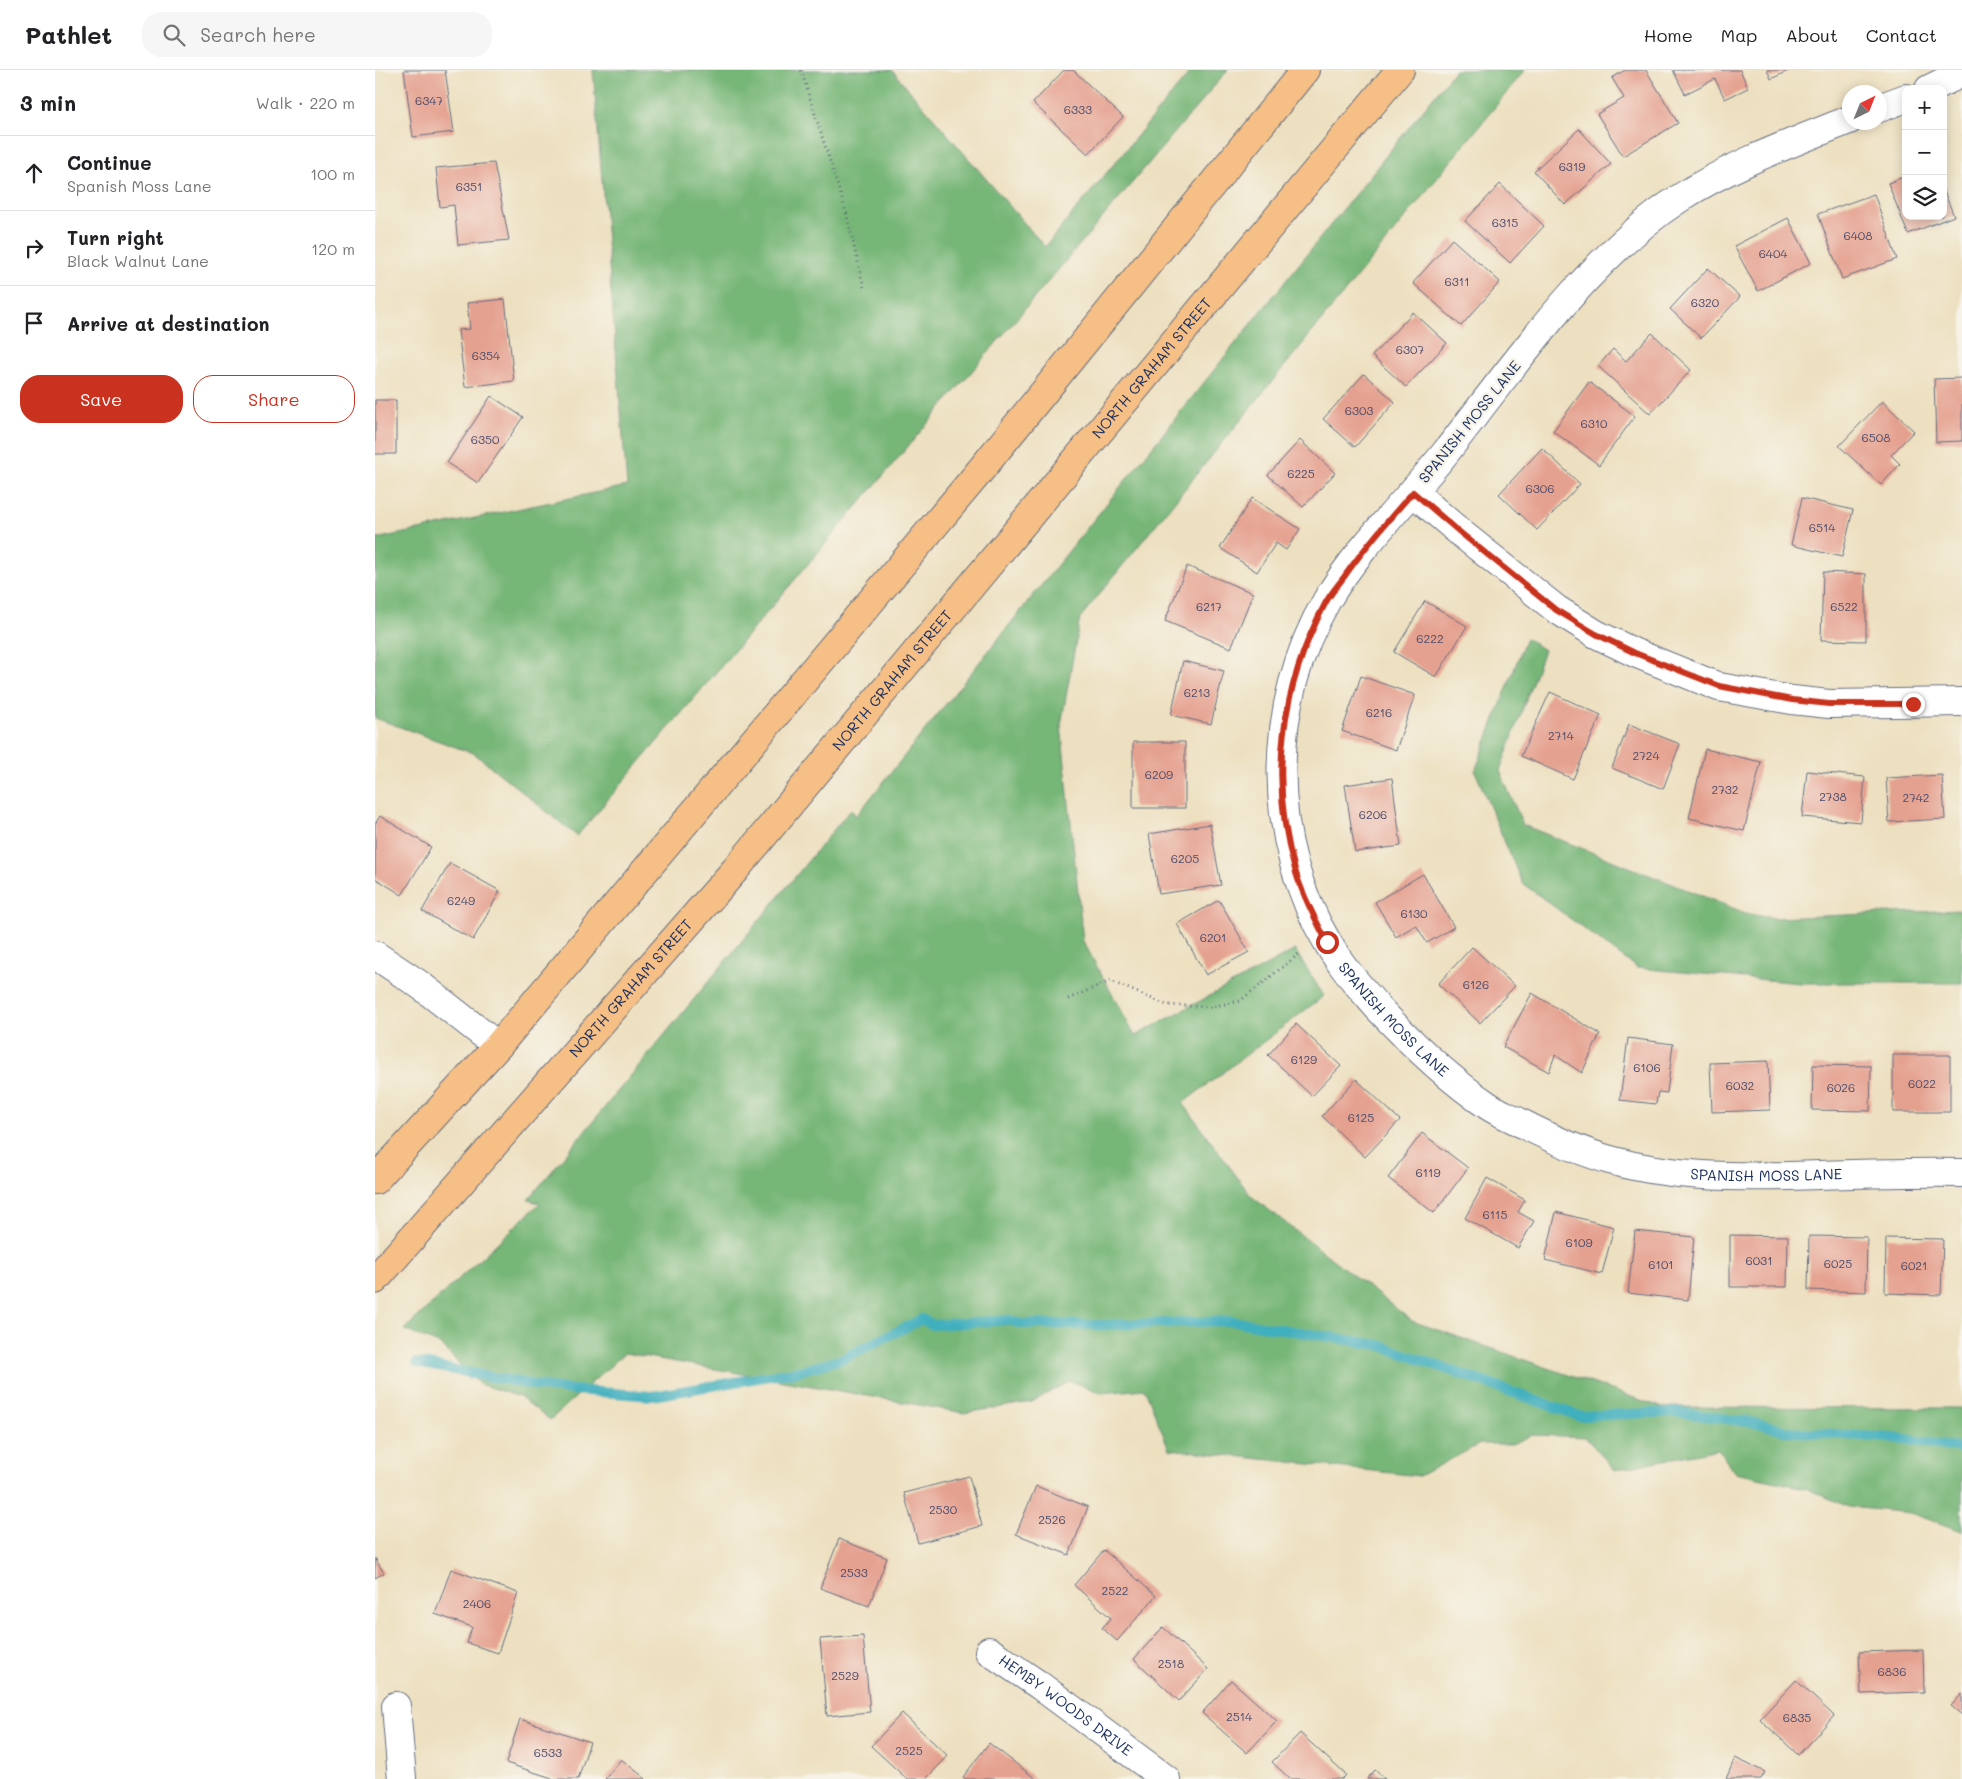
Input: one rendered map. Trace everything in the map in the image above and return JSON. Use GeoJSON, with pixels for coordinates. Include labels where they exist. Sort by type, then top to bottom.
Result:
{"type":"FeatureCollection","features":[{"type":"Feature","properties":{"kind":"main road"},"geometry":{"type":"LineString","coordinates":[[375,1180],[498,1046],[975,477],[1305,70]]}},
{"type":"Feature","properties":{"kind":"main road","name":"NORTH GRAHAM STREET"},"geometry":{"type":"LineString","coordinates":[[375,1280],[735,870],[1400,70]]}},
{"type":"Feature","properties":{"kind":"street"},"geometry":{"type":"LineString","coordinates":[[1937,85],[1962,73]]}},
{"type":"Feature","properties":{"kind":"street"},"geometry":{"type":"LineString","coordinates":[[1887,105],[1902,99]]}},
{"type":"Feature","properties":{"kind":"street","name":"SPANISH MOSS LANE"},"geometry":{"type":"LineString","coordinates":[[1842,123],[1773,150],[1724,173],[1678,199],[1640,227],[1583,282],[1355,561],[1327,600],[1304,649],[1290,693],[1283,734],[1281,782],[1286,832],[1296,873],[1310,910],[1347,974],[1431,1061],[1488,1106],[1552,1140],[1611,1161],[1694,1175],[1962,1173]]}},
{"type":"Feature","properties":{"kind":"street"},"geometry":{"type":"LineString","coordinates":[[1413,492],[1556,610],[1596,634],[1635,653],[1719,686],[1792,700],[1829,704],[1962,702]]}},
{"type":"Feature","properties":{"kind":"street"},"geometry":{"type":"LineString","coordinates":[[375,955],[421,985],[498,1046]]}},
{"type":"Feature","properties":{"kind":"street","name":"HEMBY WOODS DRIVE"},"geometry":{"type":"LineString","coordinates":[[989,1651],[1039,1685],[1166,1779]]}},
{"type":"Feature","properties":{"kind":"street"},"geometry":{"type":"LineString","coordinates":[[396,1706],[402,1779]]}},
{"type":"Feature","properties":{"kind":"path"},"geometry":{"type":"LineString","coordinates":[[801,70],[846,212],[864,288]]}},
{"type":"Feature","properties":{"kind":"path"},"geometry":{"type":"LineString","coordinates":[[1068,999],[1110,982],[1167,1005],[1211,1006],[1240,1001],[1323,934]]}},
{"type":"Feature","properties":{"kind":"green space"},"geometry":{"type":"Polygon","coordinates":[[[593,70],[892,70],[1045,247],[1192,70],[1228,70],[577,836],[475,754],[375,718],[375,537],[380,538],[627,486],[593,70]]]}},
{"type":"Feature","properties":{"kind":"green space"},"geometry":{"type":"Polygon","coordinates":[[[1455,70],[1525,70],[1080,618],[1061,725],[1083,941],[1135,1036],[1295,950],[1324,996],[1183,1103],[1251,1196],[1412,1321],[1661,1407],[1962,1408],[1962,1531],[1910,1513],[1849,1507],[1805,1488],[1735,1473],[1718,1449],[1615,1470],[1585,1437],[1533,1435],[1512,1444],[1480,1444],[1419,1476],[1169,1449],[1145,1389],[1102,1393],[1070,1381],[1032,1402],[964,1413],[625,1353],[550,1420],[520,1397],[479,1384],[441,1345],[404,1330],[540,1203],[528,1200],[851,809],[856,816],[1455,70]]]}},
{"type":"Feature","properties":{"kind":"green space"},"geometry":{"type":"Polygon","coordinates":[[[1526,638],[1544,650],[1500,771],[1523,825],[1748,914],[1775,918],[1962,910],[1962,983],[1800,983],[1637,968],[1522,883],[1475,771],[1526,638]]]}},
{"type":"Feature","properties":{"kind":"building"},"geometry":{"type":"Polygon","coordinates":[[[404,70],[445,70],[454,132],[413,137],[404,70]]]}},
{"type":"Feature","properties":{"kind":"building"},"geometry":{"type":"Polygon","coordinates":[[[1064,70],[1073,70],[1123,117],[1088,154],[1033,103],[1064,70]]]}},
{"type":"Feature","properties":{"kind":"building"},"geometry":{"type":"Polygon","coordinates":[[[1625,70],[1646,70],[1678,123],[1623,156],[1597,114],[1624,98],[1612,78],[1625,70]]]}},
{"type":"Feature","properties":{"kind":"building"},"geometry":{"type":"Polygon","coordinates":[[[1673,70],[1740,70],[1748,88],[1725,99],[1715,79],[1685,94],[1673,70]]]}},
{"type":"Feature","properties":{"kind":"building"},"geometry":{"type":"Polygon","coordinates":[[[1767,70],[1790,70],[1771,79],[1767,70]]]}},
{"type":"Feature","properties":{"kind":"building"},"geometry":{"type":"Polygon","coordinates":[[[1579,129],[1611,164],[1565,205],[1534,171],[1579,129]]]}},
{"type":"Feature","properties":{"kind":"building"},"geometry":{"type":"Polygon","coordinates":[[[494,163],[509,240],[458,245],[454,205],[440,207],[436,168],[494,163]]]}},
{"type":"Feature","properties":{"kind":"building"},"geometry":{"type":"Polygon","coordinates":[[[1902,178],[1902,219],[1888,183],[1902,178]]]}},
{"type":"Feature","properties":{"kind":"building"},"geometry":{"type":"Polygon","coordinates":[[[1500,184],[1544,226],[1510,263],[1465,221],[1500,184]]]}},
{"type":"Feature","properties":{"kind":"building"},"geometry":{"type":"Polygon","coordinates":[[[1874,194],[1897,259],[1842,279],[1818,214],[1874,194]]]}},
{"type":"Feature","properties":{"kind":"building"},"geometry":{"type":"Polygon","coordinates":[[[1947,199],[1954,216],[1947,219],[1947,199]]]}},
{"type":"Feature","properties":{"kind":"building"},"geometry":{"type":"Polygon","coordinates":[[[1788,218],[1811,263],[1758,291],[1734,246],[1788,218]]]}},
{"type":"Feature","properties":{"kind":"building"},"geometry":{"type":"Polygon","coordinates":[[[1903,220],[1944,220],[1908,234],[1903,220]]]}},
{"type":"Feature","properties":{"kind":"building"},"geometry":{"type":"Polygon","coordinates":[[[1452,239],[1500,282],[1461,326],[1413,283],[1452,239]]]}},
{"type":"Feature","properties":{"kind":"building"},"geometry":{"type":"Polygon","coordinates":[[[1708,268],[1740,297],[1701,338],[1670,309],[1708,268]]]}},
{"type":"Feature","properties":{"kind":"building"},"geometry":{"type":"Polygon","coordinates":[[[505,299],[514,381],[465,387],[458,330],[470,329],[467,303],[505,299]]]}},
{"type":"Feature","properties":{"kind":"building"},"geometry":{"type":"Polygon","coordinates":[[[1413,312],[1447,343],[1406,387],[1372,356],[1413,312]]]}},
{"type":"Feature","properties":{"kind":"building"},"geometry":{"type":"Polygon","coordinates":[[[1652,333],[1691,370],[1650,414],[1598,366],[1613,349],[1626,361],[1652,333]]]}},
{"type":"Feature","properties":{"kind":"building"},"geometry":{"type":"Polygon","coordinates":[[[1364,374],[1395,402],[1355,447],[1323,419],[1364,374]]]}},
{"type":"Feature","properties":{"kind":"building"},"geometry":{"type":"Polygon","coordinates":[[[1962,378],[1962,441],[1936,442],[1934,379],[1962,378]]]}},
{"type":"Feature","properties":{"kind":"building"},"geometry":{"type":"Polygon","coordinates":[[[1589,382],[1635,416],[1599,465],[1553,431],[1589,382]]]}},
{"type":"Feature","properties":{"kind":"building"},"geometry":{"type":"Polygon","coordinates":[[[491,396],[523,417],[478,483],[447,463],[491,396]]]}},
{"type":"Feature","properties":{"kind":"building"},"geometry":{"type":"Polygon","coordinates":[[[375,400],[396,400],[396,454],[375,454],[375,400]]]}},
{"type":"Feature","properties":{"kind":"building"},"geometry":{"type":"Polygon","coordinates":[[[1882,401],[1914,431],[1891,455],[1900,464],[1881,485],[1839,446],[1882,401]]]}},
{"type":"Feature","properties":{"kind":"building"},"geometry":{"type":"Polygon","coordinates":[[[1300,440],[1335,473],[1303,507],[1268,475],[1300,440]]]}},
{"type":"Feature","properties":{"kind":"building"},"geometry":{"type":"Polygon","coordinates":[[[1542,448],[1580,484],[1537,530],[1499,494],[1542,448]]]}},
{"type":"Feature","properties":{"kind":"building"},"geometry":{"type":"Polygon","coordinates":[[[1252,498],[1300,529],[1286,550],[1276,543],[1257,572],[1220,548],[1252,498]]]}},
{"type":"Feature","properties":{"kind":"building"},"geometry":{"type":"Polygon","coordinates":[[[1802,498],[1853,510],[1842,557],[1791,545],[1802,498]]]}},
{"type":"Feature","properties":{"kind":"building"},"geometry":{"type":"Polygon","coordinates":[[[1187,566],[1253,593],[1231,648],[1165,621],[1187,566]]]}},
{"type":"Feature","properties":{"kind":"building"},"geometry":{"type":"Polygon","coordinates":[[[1823,572],[1866,574],[1866,641],[1821,640],[1823,572]]]}},
{"type":"Feature","properties":{"kind":"building"},"geometry":{"type":"Polygon","coordinates":[[[1425,601],[1467,626],[1436,677],[1394,652],[1425,601]]]}},
{"type":"Feature","properties":{"kind":"building"},"geometry":{"type":"Polygon","coordinates":[[[1183,661],[1224,671],[1211,724],[1171,715],[1183,661]]]}},
{"type":"Feature","properties":{"kind":"building"},"geometry":{"type":"Polygon","coordinates":[[[1361,676],[1415,695],[1396,750],[1342,731],[1361,676]]]}},
{"type":"Feature","properties":{"kind":"building"},"geometry":{"type":"Polygon","coordinates":[[[1550,692],[1601,715],[1573,779],[1521,756],[1550,692]]]}},
{"type":"Feature","properties":{"kind":"building"},"geometry":{"type":"Polygon","coordinates":[[[1629,724],[1680,744],[1663,789],[1612,768],[1629,724]]]}},
{"type":"Feature","properties":{"kind":"building"},"geometry":{"type":"Polygon","coordinates":[[[1133,742],[1185,742],[1185,808],[1133,808],[1133,742]]]}},
{"type":"Feature","properties":{"kind":"building"},"geometry":{"type":"Polygon","coordinates":[[[1705,749],[1761,762],[1744,831],[1689,818],[1705,749]]]}},
{"type":"Feature","properties":{"kind":"building"},"geometry":{"type":"Polygon","coordinates":[[[1807,771],[1865,777],[1861,822],[1802,817],[1807,771]]]}},
{"type":"Feature","properties":{"kind":"building"},"geometry":{"type":"Polygon","coordinates":[[[1942,775],[1945,819],[1889,822],[1886,778],[1942,775]]]}},
{"type":"Feature","properties":{"kind":"building"},"geometry":{"type":"Polygon","coordinates":[[[1392,778],[1401,846],[1355,852],[1345,785],[1392,778]]]}},
{"type":"Feature","properties":{"kind":"building"},"geometry":{"type":"Polygon","coordinates":[[[380,816],[431,847],[402,895],[375,878],[375,824],[380,816]]]}},
{"type":"Feature","properties":{"kind":"building"},"geometry":{"type":"Polygon","coordinates":[[[1210,824],[1221,885],[1159,894],[1149,834],[1210,824]]]}},
{"type":"Feature","properties":{"kind":"building"},"geometry":{"type":"Polygon","coordinates":[[[450,863],[500,891],[473,940],[422,911],[450,863]]]}},
{"type":"Feature","properties":{"kind":"building"},"geometry":{"type":"Polygon","coordinates":[[[1423,874],[1454,927],[1427,943],[1416,925],[1396,937],[1375,902],[1423,874]]]}},
{"type":"Feature","properties":{"kind":"building"},"geometry":{"type":"Polygon","coordinates":[[[1219,900],[1249,952],[1206,975],[1177,924],[1219,900]]]}},
{"type":"Feature","properties":{"kind":"building"},"geometry":{"type":"Polygon","coordinates":[[[1472,947],[1515,986],[1480,1023],[1438,984],[1472,947]]]}},
{"type":"Feature","properties":{"kind":"building"},"geometry":{"type":"Polygon","coordinates":[[[1532,993],[1600,1034],[1582,1073],[1555,1055],[1549,1072],[1503,1047],[1532,993]]]}},
{"type":"Feature","properties":{"kind":"building"},"geometry":{"type":"Polygon","coordinates":[[[1296,1024],[1341,1066],[1312,1096],[1268,1055],[1296,1024]]]}},
{"type":"Feature","properties":{"kind":"building"},"geometry":{"type":"Polygon","coordinates":[[[1628,1038],[1673,1044],[1667,1093],[1658,1092],[1656,1104],[1620,1100],[1628,1038]]]}},
{"type":"Feature","properties":{"kind":"building"},"geometry":{"type":"Polygon","coordinates":[[[1893,1055],[1950,1055],[1950,1112],[1893,1112],[1893,1055]]]}},
{"type":"Feature","properties":{"kind":"building"},"geometry":{"type":"Polygon","coordinates":[[[1768,1061],[1770,1110],[1712,1112],[1710,1063],[1768,1061]]]}},
{"type":"Feature","properties":{"kind":"building"},"geometry":{"type":"Polygon","coordinates":[[[1813,1065],[1871,1066],[1870,1111],[1812,1110],[1813,1065]]]}},
{"type":"Feature","properties":{"kind":"building"},"geometry":{"type":"Polygon","coordinates":[[[1356,1079],[1400,1120],[1365,1157],[1322,1116],[1356,1079]]]}},
{"type":"Feature","properties":{"kind":"building"},"geometry":{"type":"Polygon","coordinates":[[[1422,1133],[1468,1168],[1434,1213],[1388,1178],[1422,1133]]]}},
{"type":"Feature","properties":{"kind":"building"},"geometry":{"type":"Polygon","coordinates":[[[1487,1178],[1525,1200],[1518,1212],[1534,1221],[1518,1248],[1465,1218],[1487,1178]]]}},
{"type":"Feature","properties":{"kind":"building"},"geometry":{"type":"Polygon","coordinates":[[[1556,1212],[1614,1227],[1602,1274],[1545,1260],[1556,1212]]]}},
{"type":"Feature","properties":{"kind":"building"},"geometry":{"type":"Polygon","coordinates":[[[1635,1231],[1694,1237],[1688,1300],[1628,1293],[1635,1231]]]}},
{"type":"Feature","properties":{"kind":"building"},"geometry":{"type":"Polygon","coordinates":[[[1730,1235],[1788,1236],[1787,1287],[1730,1287],[1730,1235]]]}},
{"type":"Feature","properties":{"kind":"building"},"geometry":{"type":"Polygon","coordinates":[[[1809,1236],[1867,1237],[1866,1292],[1808,1290],[1809,1236]]]}},
{"type":"Feature","properties":{"kind":"building"},"geometry":{"type":"Polygon","coordinates":[[[1886,1238],[1943,1239],[1941,1295],[1885,1293],[1886,1238]]]}},
{"type":"Feature","properties":{"kind":"building"},"geometry":{"type":"Polygon","coordinates":[[[969,1476],[982,1526],[918,1543],[904,1493],[969,1476]]]}},
{"type":"Feature","properties":{"kind":"building"},"geometry":{"type":"Polygon","coordinates":[[[1036,1486],[1088,1507],[1069,1555],[1016,1534],[1036,1486]]]}},
{"type":"Feature","properties":{"kind":"building"},"geometry":{"type":"Polygon","coordinates":[[[839,1539],[887,1558],[869,1606],[820,1588],[839,1539]]]}},
{"type":"Feature","properties":{"kind":"building"},"geometry":{"type":"Polygon","coordinates":[[[1104,1550],[1156,1596],[1117,1641],[1102,1628],[1111,1618],[1074,1585],[1104,1550]]]}},
{"type":"Feature","properties":{"kind":"building"},"geometry":{"type":"Polygon","coordinates":[[[375,1558],[384,1573],[375,1578],[375,1558]]]}},
{"type":"Feature","properties":{"kind":"building"},"geometry":{"type":"Polygon","coordinates":[[[451,1569],[518,1593],[498,1653],[467,1643],[472,1627],[435,1614],[451,1569]]]}},
{"type":"Feature","properties":{"kind":"building"},"geometry":{"type":"Polygon","coordinates":[[[1163,1627],[1208,1669],[1179,1701],[1134,1659],[1163,1627]]]}},
{"type":"Feature","properties":{"kind":"building"},"geometry":{"type":"Polygon","coordinates":[[[863,1636],[870,1712],[827,1716],[820,1639],[863,1636]]]}},
{"type":"Feature","properties":{"kind":"building"},"geometry":{"type":"Polygon","coordinates":[[[1923,1650],[1924,1692],[1861,1694],[1859,1652],[1923,1650]]]}},
{"type":"Feature","properties":{"kind":"building"},"geometry":{"type":"Polygon","coordinates":[[[1231,1680],[1277,1721],[1247,1753],[1202,1713],[1231,1680]]]}},
{"type":"Feature","properties":{"kind":"building"},"geometry":{"type":"Polygon","coordinates":[[[1796,1680],[1834,1716],[1798,1755],[1760,1719],[1796,1680]]]}},
{"type":"Feature","properties":{"kind":"building"},"geometry":{"type":"Polygon","coordinates":[[[1962,1694],[1962,1715],[1951,1706],[1962,1694]]]}},
{"type":"Feature","properties":{"kind":"building"},"geometry":{"type":"Polygon","coordinates":[[[902,1713],[948,1756],[926,1779],[907,1779],[871,1746],[902,1713]]]}},
{"type":"Feature","properties":{"kind":"building"},"geometry":{"type":"Polygon","coordinates":[[[520,1719],[590,1742],[578,1779],[555,1779],[506,1763],[520,1719]]]}},
{"type":"Feature","properties":{"kind":"building"},"geometry":{"type":"Polygon","coordinates":[[[1300,1733],[1346,1775],[1342,1779],[1290,1779],[1272,1762],[1300,1733]]]}},
{"type":"Feature","properties":{"kind":"building"},"geometry":{"type":"Polygon","coordinates":[[[989,1743],[1036,1779],[966,1779],[963,1777],[989,1743]]]}},
{"type":"Feature","properties":{"kind":"building"},"geometry":{"type":"Polygon","coordinates":[[[1735,1758],[1765,1772],[1761,1779],[1726,1779],[1735,1758]]]}},
{"type":"Feature","properties":{"kind":"building"},"geometry":{"type":"Polygon","coordinates":[[[621,1759],[646,1779],[605,1779],[621,1759]]]}},
{"type":"Feature","properties":{"kind":"building"},"geometry":{"type":"Polygon","coordinates":[[[1375,1770],[1385,1779],[1367,1779],[1375,1770]]]}},
{"type":"Feature","properties":{"kind":"waterway"},"geometry":{"type":"LineString","coordinates":[[417,1363],[549,1388],[652,1396],[799,1371],[842,1359],[922,1319],[933,1325],[1009,1320],[1021,1324],[1100,1325],[1231,1321],[1379,1345],[1579,1416],[1677,1412],[1762,1424],[1787,1431],[1906,1439],[1962,1449]]}},
{"type":"Feature","properties":{"kind":"route"},"geometry":{"type":"LineString","coordinates":[[1327,942],[1310,910],[1296,873],[1286,832],[1281,782],[1283,734],[1290,693],[1304,649],[1327,600],[1355,561],[1413,492],[1556,610],[1596,634],[1635,653],[1719,686],[1792,700],[1829,704],[1913,704]]}}]}
